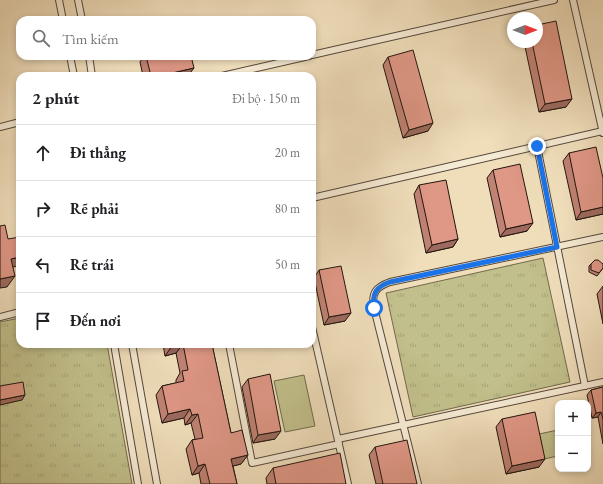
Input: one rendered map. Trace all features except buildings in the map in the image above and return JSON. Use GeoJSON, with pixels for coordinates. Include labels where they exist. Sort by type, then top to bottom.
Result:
{"type":"FeatureCollection","features":[{"type":"Feature","properties":{"kind":"lane"},"geometry":{"type":"LineString","coordinates":[[59,0],[62,16]]}},
{"type":"Feature","properties":{"kind":"lane"},"geometry":{"type":"LineString","coordinates":[[78,0],[81,16]]}},
{"type":"Feature","properties":{"kind":"lane"},"geometry":{"type":"LineString","coordinates":[[316,55],[554,0]]}},
{"type":"Feature","properties":{"kind":"lane"},"geometry":{"type":"LineString","coordinates":[[316,197],[603,132],[573,0]]}},
{"type":"Feature","properties":{"kind":"lane"},"geometry":{"type":"LineString","coordinates":[[71,60],[73,72]]}},
{"type":"Feature","properties":{"kind":"lane"},"geometry":{"type":"LineString","coordinates":[[89,60],[91,72]]}},
{"type":"Feature","properties":{"kind":"lane"},"geometry":{"type":"LineString","coordinates":[[240,72],[293,60]]}},
{"type":"Feature","properties":{"kind":"lane"},"geometry":{"type":"LineString","coordinates":[[0,126],[16,123]]}},
{"type":"Feature","properties":{"kind":"lane"},"geometry":{"type":"LineString","coordinates":[[537,146],[585,386]]}},
{"type":"Feature","properties":{"kind":"lane"},"geometry":{"type":"LineString","coordinates":[[418,484],[374,308],[373,297],[378,288],[390,282],[603,237]]}},
{"type":"Feature","properties":{"kind":"lane"},"geometry":{"type":"LineString","coordinates":[[0,317],[16,313]]}},
{"type":"Feature","properties":{"kind":"lane"},"geometry":{"type":"LineString","coordinates":[[316,345],[348,484]]}},
{"type":"Feature","properties":{"kind":"lane"},"geometry":{"type":"LineString","coordinates":[[115,348],[138,484]]}},
{"type":"Feature","properties":{"kind":"lane"},"geometry":{"type":"LineString","coordinates":[[133,348],[157,484]]}},
{"type":"Feature","properties":{"kind":"lane"},"geometry":{"type":"LineString","coordinates":[[230,348],[252,463],[403,425],[603,382]]}},
{"type":"Feature","properties":{"kind":"green space"},"geometry":{"type":"Polygon","coordinates":[[[543,258],[570,382],[413,417],[386,293],[543,258]]]}},
{"type":"Feature","properties":{"kind":"green space"},"geometry":{"type":"Polygon","coordinates":[[[16,319],[16,348],[108,348],[132,484],[0,484],[0,322],[16,319]]]}},
{"type":"Feature","properties":{"kind":"green space"},"geometry":{"type":"Polygon","coordinates":[[[304,375],[315,426],[285,432],[274,381],[304,375]]]}},
{"type":"Feature","properties":{"kind":"green space"},"geometry":{"type":"Polygon","coordinates":[[[555,431],[555,457],[544,459],[539,434],[555,431]]]}},
{"type":"Feature","properties":{"kind":"route"},"geometry":{"type":"LineString","coordinates":[[374,308],[373,297],[375,292],[382,285],[390,282],[557,247],[537,146]]}}]}
